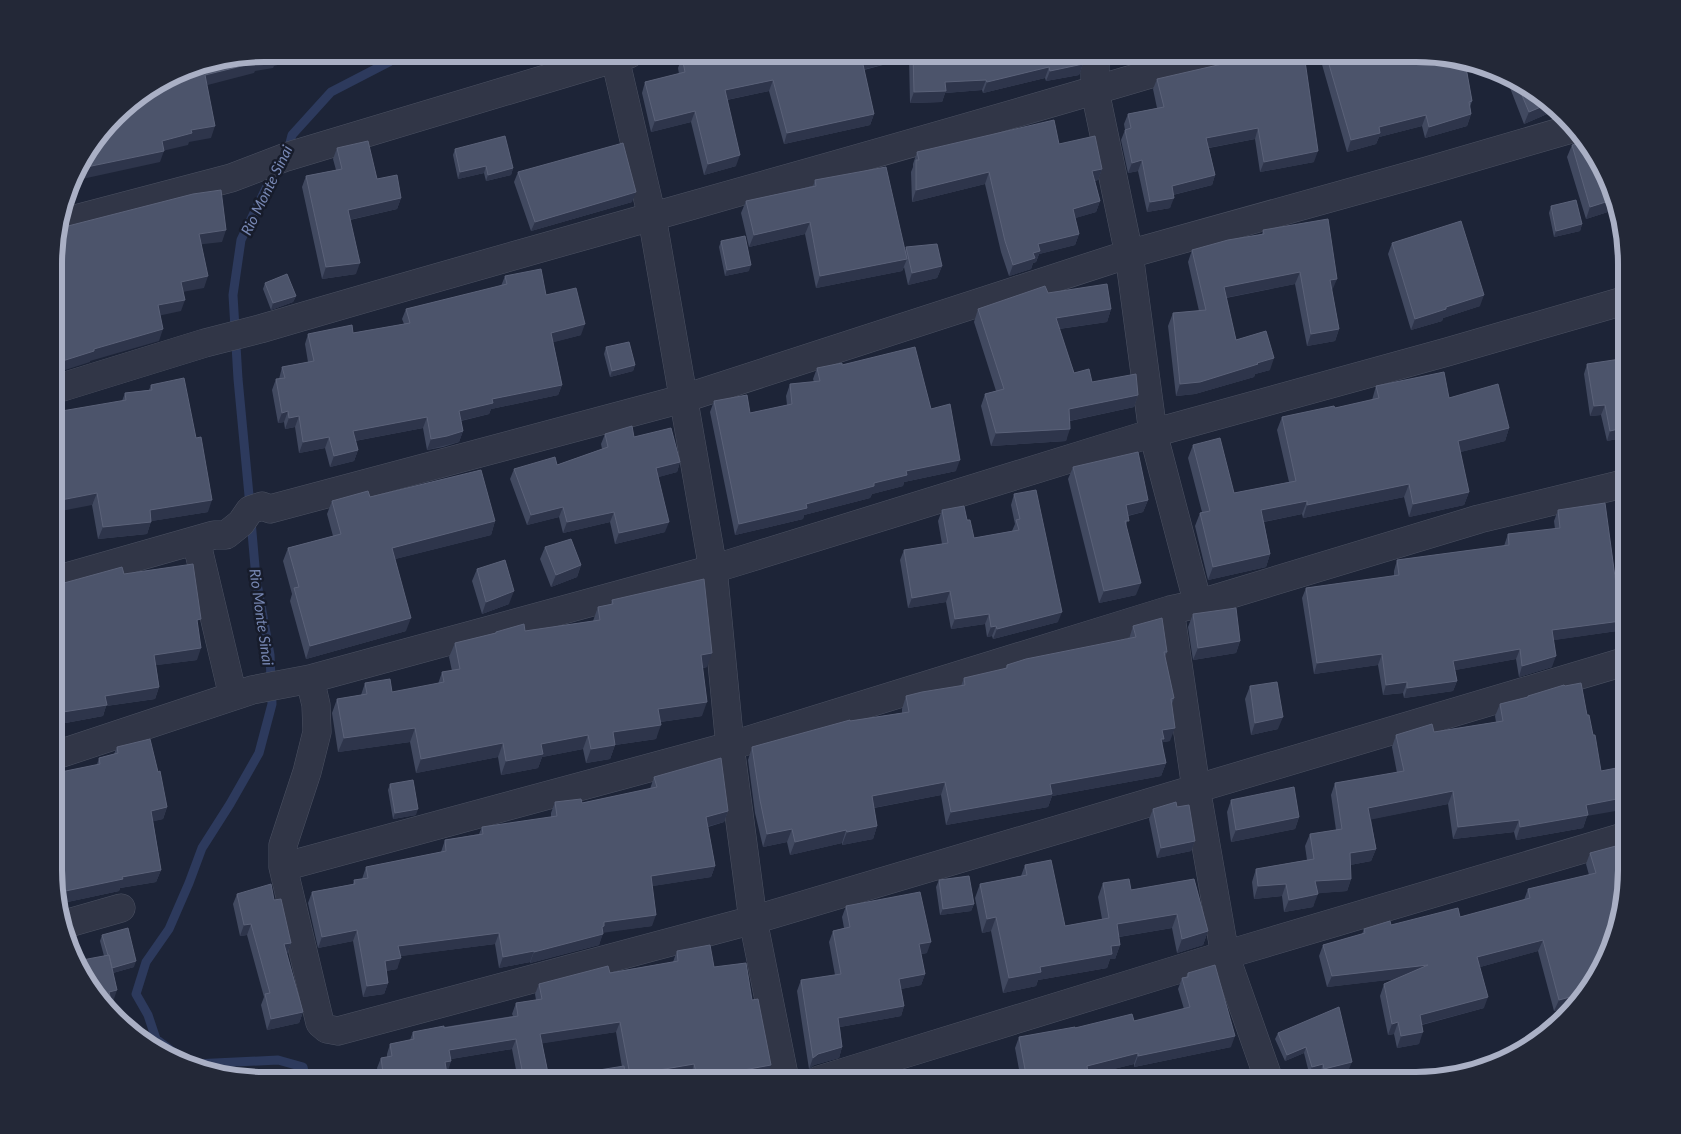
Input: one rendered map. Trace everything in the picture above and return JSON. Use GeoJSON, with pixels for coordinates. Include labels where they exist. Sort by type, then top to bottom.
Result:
{"type":"FeatureCollection","features":[{"type":"Feature","properties":{"kind":"street"},"geometry":{"type":"LineString","coordinates":[[67,221],[230,178],[286,157],[596,62]]}},
{"type":"Feature","properties":{"kind":"street"},"geometry":{"type":"LineString","coordinates":[[620,62],[652,217],[682,399],[713,569],[730,746],[753,920],[783,1072]]}},
{"type":"Feature","properties":{"kind":"street"},"geometry":{"type":"LineString","coordinates":[[1095,62],[1095,91],[1129,254],[1154,433],[1198,604]]}},
{"type":"Feature","properties":{"kind":"street"},"geometry":{"type":"LineString","coordinates":[[62,388],[204,343],[260,329],[1095,91],[1191,62]]}},
{"type":"Feature","properties":{"kind":"street"},"geometry":{"type":"LineString","coordinates":[[62,578],[214,535],[226,535],[241,523],[250,510],[262,506],[270,509],[682,399],[1129,254],[1427,172],[1567,130]]}},
{"type":"Feature","properties":{"kind":"street"},"geometry":{"type":"LineString","coordinates":[[62,753],[242,693],[297,682],[713,569],[1154,433],[1618,303]]}},
{"type":"Feature","properties":{"kind":"street"},"geometry":{"type":"LineString","coordinates":[[282,867],[730,746],[1170,610],[1198,604],[1479,519],[1618,486]]}},
{"type":"Feature","properties":{"kind":"street"},"geometry":{"type":"LineString","coordinates":[[196,540],[242,693]]}},
{"type":"Feature","properties":{"kind":"street"},"geometry":{"type":"LineString","coordinates":[[1170,610],[1196,788],[1225,954],[1266,1072]]}},
{"type":"Feature","properties":{"kind":"street"},"geometry":{"type":"LineString","coordinates":[[297,682],[316,705],[317,732],[307,772],[283,845],[282,867],[320,1023],[327,1029],[338,1031],[753,920],[1618,664]]}},
{"type":"Feature","properties":{"kind":"street"},"geometry":{"type":"LineString","coordinates":[[845,1072],[1225,954],[1618,839]]}},
{"type":"Feature","properties":{"kind":"street"},"geometry":{"type":"LineString","coordinates":[[69,923],[121,908]]}},
{"type":"Feature","properties":{"kind":"building"},"geometry":{"type":"Polygon","coordinates":[[[683,62],[862,62],[874,114],[787,133],[773,80],[725,90],[740,155],[708,164],[695,111],[655,121],[645,82],[685,72],[683,62]]]}},
{"type":"Feature","properties":{"kind":"building"},"geometry":{"type":"Polygon","coordinates":[[[913,62],[1083,62],[1083,64],[1050,71],[1049,67],[987,82],[986,80],[945,82],[946,91],[914,92],[913,62]]]}},
{"type":"Feature","properties":{"kind":"building"},"geometry":{"type":"Polygon","coordinates":[[[1231,62],[1305,62],[1318,151],[1264,162],[1258,128],[1206,138],[1215,175],[1172,186],[1174,198],[1150,202],[1142,160],[1132,163],[1125,130],[1131,128],[1128,114],[1164,107],[1157,79],[1231,62]]]}},
{"type":"Feature","properties":{"kind":"building"},"geometry":{"type":"Polygon","coordinates":[[[1328,62],[1417,62],[1466,68],[1472,101],[1469,102],[1471,114],[1429,127],[1426,115],[1379,127],[1380,133],[1351,140],[1328,62]]]}},
{"type":"Feature","properties":{"kind":"building"},"geometry":{"type":"Polygon","coordinates":[[[255,63],[205,75],[215,126],[191,130],[192,133],[162,141],[164,151],[88,167],[104,141],[113,131],[141,104],[163,90],[175,83],[212,69],[255,63]]]}},
{"type":"Feature","properties":{"kind":"building"},"geometry":{"type":"Polygon","coordinates":[[[1520,92],[1543,106],[1529,112],[1520,92]]]}},
{"type":"Feature","properties":{"kind":"building"},"geometry":{"type":"Polygon","coordinates":[[[1054,120],[1059,144],[1095,136],[1102,169],[1092,171],[1100,201],[1073,209],[1079,234],[1038,244],[1040,251],[1033,253],[1035,258],[1013,265],[1005,241],[989,172],[916,190],[916,160],[919,160],[917,152],[1054,120]]]}},
{"type":"Feature","properties":{"kind":"building"},"geometry":{"type":"Polygon","coordinates":[[[505,136],[513,168],[488,175],[486,166],[460,172],[455,149],[505,136]]]}},
{"type":"Feature","properties":{"kind":"building"},"geometry":{"type":"Polygon","coordinates":[[[368,141],[377,179],[397,175],[401,198],[348,210],[360,263],[326,267],[306,176],[342,169],[337,148],[368,141]]]}},
{"type":"Feature","properties":{"kind":"building"},"geometry":{"type":"Polygon","coordinates":[[[623,143],[636,192],[535,222],[518,172],[623,143]]]}},
{"type":"Feature","properties":{"kind":"building"},"geometry":{"type":"Polygon","coordinates":[[[1578,143],[1598,175],[1609,201],[1590,207],[1572,145],[1578,143]]]}},
{"type":"Feature","properties":{"kind":"building"},"geometry":{"type":"Polygon","coordinates":[[[886,167],[907,259],[820,276],[810,222],[754,235],[746,201],[816,186],[815,180],[886,167]]]}},
{"type":"Feature","properties":{"kind":"building"},"geometry":{"type":"Polygon","coordinates":[[[221,190],[226,230],[199,234],[208,276],[181,282],[185,300],[158,305],[163,329],[94,349],[94,351],[62,361],[62,264],[66,226],[193,194],[221,190]]]}},
{"type":"Feature","properties":{"kind":"building"},"geometry":{"type":"Polygon","coordinates":[[[1576,200],[1582,224],[1556,231],[1551,206],[1576,200]]]}},
{"type":"Feature","properties":{"kind":"building"},"geometry":{"type":"Polygon","coordinates":[[[1328,219],[1337,279],[1330,280],[1339,329],[1311,334],[1300,272],[1224,287],[1236,340],[1266,331],[1274,358],[1200,382],[1180,384],[1173,313],[1206,310],[1192,250],[1228,240],[1264,234],[1263,230],[1328,219]]]}},
{"type":"Feature","properties":{"kind":"building"},"geometry":{"type":"Polygon","coordinates":[[[1461,221],[1484,295],[1415,319],[1392,243],[1461,221]]]}},
{"type":"Feature","properties":{"kind":"building"},"geometry":{"type":"Polygon","coordinates":[[[745,236],[751,265],[727,270],[721,241],[745,236]]]}},
{"type":"Feature","properties":{"kind":"building"},"geometry":{"type":"Polygon","coordinates":[[[937,244],[942,266],[912,273],[906,247],[937,244]]]}},
{"type":"Feature","properties":{"kind":"building"},"geometry":{"type":"Polygon","coordinates":[[[541,269],[546,295],[576,288],[585,324],[551,333],[562,385],[492,399],[493,403],[459,411],[463,431],[447,436],[431,439],[427,417],[353,431],[358,450],[334,456],[329,437],[303,442],[299,416],[289,418],[288,411],[282,413],[276,379],[285,378],[282,367],[314,361],[308,334],[352,325],[353,333],[410,323],[406,309],[507,284],[505,276],[541,269]]]}},
{"type":"Feature","properties":{"kind":"building"},"geometry":{"type":"Polygon","coordinates":[[[287,274],[296,296],[273,303],[265,283],[287,274]]]}},
{"type":"Feature","properties":{"kind":"building"},"geometry":{"type":"Polygon","coordinates":[[[1107,284],[1111,309],[1056,318],[1074,373],[1089,369],[1092,382],[1136,374],[1138,395],[1069,409],[1070,429],[996,433],[985,394],[1004,389],[978,309],[1045,286],[1048,293],[1107,284]]]}},
{"type":"Feature","properties":{"kind":"building"},"geometry":{"type":"Polygon","coordinates":[[[629,342],[635,365],[612,371],[606,347],[629,342]]]}},
{"type":"Feature","properties":{"kind":"building"},"geometry":{"type":"Polygon","coordinates":[[[915,347],[931,409],[950,404],[960,460],[906,471],[907,475],[874,483],[874,486],[806,504],[807,508],[739,524],[714,401],[747,395],[750,413],[792,404],[790,384],[820,381],[817,368],[842,363],[842,365],[915,347]]]}},
{"type":"Feature","properties":{"kind":"building"},"geometry":{"type":"Polygon","coordinates":[[[1618,359],[1618,429],[1610,431],[1605,405],[1594,406],[1587,364],[1618,359]]]}},
{"type":"Feature","properties":{"kind":"building"},"geometry":{"type":"Polygon","coordinates":[[[1444,372],[1449,398],[1498,384],[1509,428],[1458,441],[1469,492],[1413,504],[1409,484],[1307,505],[1307,501],[1261,510],[1270,554],[1213,567],[1200,513],[1210,511],[1193,445],[1220,438],[1234,493],[1296,481],[1282,417],[1379,398],[1376,386],[1444,372]]]}},
{"type":"Feature","properties":{"kind":"building"},"geometry":{"type":"Polygon","coordinates":[[[184,378],[196,438],[201,437],[212,500],[150,510],[151,522],[103,527],[97,493],[62,500],[62,411],[126,400],[125,393],[152,390],[151,385],[184,378]]]}},
{"type":"Feature","properties":{"kind":"building"},"geometry":{"type":"Polygon","coordinates":[[[632,426],[634,437],[671,428],[680,462],[656,468],[669,522],[619,533],[614,512],[567,522],[563,507],[531,515],[514,469],[555,457],[557,465],[608,447],[605,434],[632,426]]]}},
{"type":"Feature","properties":{"kind":"building"},"geometry":{"type":"Polygon","coordinates":[[[1138,452],[1148,500],[1126,505],[1129,521],[1125,521],[1141,583],[1104,591],[1073,467],[1138,452]]]}},
{"type":"Feature","properties":{"kind":"building"},"geometry":{"type":"Polygon","coordinates":[[[481,470],[495,521],[392,548],[411,618],[310,646],[294,588],[299,587],[288,548],[341,534],[332,501],[368,491],[370,497],[481,470]]]}},
{"type":"Feature","properties":{"kind":"building"},"geometry":{"type":"Polygon","coordinates":[[[1036,490],[1062,612],[997,629],[996,626],[991,627],[989,614],[955,619],[950,591],[912,598],[904,550],[948,543],[942,510],[964,506],[967,520],[970,520],[974,538],[1019,530],[1016,520],[1020,519],[1014,494],[1036,490]]]}},
{"type":"Feature","properties":{"kind":"building"},"geometry":{"type":"Polygon","coordinates":[[[1605,503],[1618,599],[1618,621],[1552,630],[1556,656],[1522,666],[1520,649],[1453,661],[1457,681],[1407,688],[1407,682],[1386,685],[1382,654],[1317,663],[1306,588],[1399,575],[1397,560],[1509,545],[1508,534],[1560,528],[1558,510],[1605,503]]]}},
{"type":"Feature","properties":{"kind":"building"},"geometry":{"type":"Polygon","coordinates":[[[571,539],[581,565],[556,575],[545,547],[571,539]]]}},
{"type":"Feature","properties":{"kind":"building"},"geometry":{"type":"Polygon","coordinates":[[[505,560],[514,591],[486,602],[477,569],[505,560]]]}},
{"type":"Feature","properties":{"kind":"building"},"geometry":{"type":"Polygon","coordinates":[[[193,564],[201,619],[197,620],[201,648],[154,655],[159,687],[105,696],[107,705],[63,712],[62,715],[62,583],[122,567],[124,574],[193,564]]]}},
{"type":"Feature","properties":{"kind":"building"},"geometry":{"type":"Polygon","coordinates":[[[704,579],[712,653],[701,655],[707,702],[658,709],[661,725],[613,732],[615,745],[591,749],[588,735],[541,744],[543,754],[506,761],[503,743],[421,759],[415,728],[344,738],[337,699],[367,694],[365,683],[390,679],[392,692],[444,682],[442,672],[460,669],[455,643],[524,624],[525,631],[600,620],[598,607],[613,604],[612,600],[704,579]]]}},
{"type":"Feature","properties":{"kind":"building"},"geometry":{"type":"Polygon","coordinates":[[[1236,608],[1240,641],[1198,648],[1193,614],[1236,608]]]}},
{"type":"Feature","properties":{"kind":"building"},"geometry":{"type":"Polygon","coordinates":[[[1162,618],[1167,652],[1164,652],[1174,698],[1171,699],[1175,728],[1162,730],[1164,739],[1161,739],[1166,763],[1050,784],[1052,794],[951,812],[945,782],[872,796],[877,826],[847,832],[846,830],[795,842],[792,829],[767,834],[752,747],[850,720],[909,712],[906,696],[965,685],[964,678],[1007,668],[1007,665],[1026,659],[1136,637],[1133,626],[1162,618]]]}},
{"type":"Feature","properties":{"kind":"building"},"geometry":{"type":"Polygon","coordinates":[[[1277,682],[1283,717],[1255,723],[1250,686],[1277,682]]]}},
{"type":"Feature","properties":{"kind":"building"},"geometry":{"type":"Polygon","coordinates":[[[1581,683],[1587,715],[1589,715],[1593,735],[1595,735],[1601,771],[1618,768],[1618,799],[1586,805],[1588,815],[1520,827],[1519,820],[1458,827],[1453,791],[1368,808],[1376,849],[1350,853],[1351,879],[1315,881],[1318,894],[1289,900],[1286,884],[1258,886],[1256,869],[1314,859],[1310,834],[1342,829],[1335,783],[1404,771],[1396,735],[1432,724],[1434,732],[1503,721],[1500,704],[1581,683]]]}},
{"type":"Feature","properties":{"kind":"building"},"geometry":{"type":"Polygon","coordinates":[[[150,739],[158,772],[160,771],[167,807],[151,811],[161,870],[122,877],[123,879],[64,891],[62,772],[100,764],[99,758],[118,753],[117,747],[150,739]]]}},
{"type":"Feature","properties":{"kind":"building"},"geometry":{"type":"Polygon","coordinates":[[[721,758],[728,811],[706,817],[715,866],[651,876],[656,915],[604,922],[602,927],[603,934],[534,952],[503,957],[499,933],[398,946],[401,958],[385,961],[388,983],[367,986],[357,930],[322,937],[312,892],[355,884],[354,880],[368,878],[366,867],[446,851],[445,840],[483,834],[482,827],[557,816],[555,802],[581,799],[582,803],[657,787],[654,777],[721,758]]]}},
{"type":"Feature","properties":{"kind":"building"},"geometry":{"type":"Polygon","coordinates":[[[413,780],[418,809],[395,813],[390,784],[413,780]]]}},
{"type":"Feature","properties":{"kind":"building"},"geometry":{"type":"Polygon","coordinates":[[[1294,787],[1299,817],[1236,830],[1231,800],[1294,787]]]}},
{"type":"Feature","properties":{"kind":"building"},"geometry":{"type":"Polygon","coordinates":[[[1176,802],[1177,807],[1189,805],[1195,841],[1161,848],[1153,809],[1176,802]]]}},
{"type":"Feature","properties":{"kind":"building"},"geometry":{"type":"Polygon","coordinates":[[[1618,845],[1617,896],[1612,922],[1598,959],[1574,996],[1559,1000],[1543,940],[1477,957],[1488,997],[1420,1015],[1423,1032],[1401,1036],[1398,1022],[1392,1024],[1384,984],[1428,965],[1332,976],[1323,945],[1365,933],[1364,929],[1390,921],[1391,925],[1458,908],[1460,917],[1530,898],[1528,889],[1596,873],[1590,853],[1618,845]]]}},
{"type":"Feature","properties":{"kind":"building"},"geometry":{"type":"Polygon","coordinates":[[[1051,860],[1065,926],[1109,918],[1103,883],[1129,879],[1131,890],[1194,879],[1208,931],[1182,939],[1177,914],[1117,924],[1120,945],[1111,946],[1112,954],[1040,967],[1041,972],[1009,978],[996,917],[987,919],[980,884],[1027,875],[1025,865],[1051,860]]]}},
{"type":"Feature","properties":{"kind":"building"},"geometry":{"type":"Polygon","coordinates":[[[969,876],[974,904],[943,909],[939,880],[969,876]]]}},
{"type":"Feature","properties":{"kind":"building"},"geometry":{"type":"Polygon","coordinates":[[[271,884],[274,900],[281,899],[291,943],[284,944],[303,1012],[271,1019],[265,994],[270,993],[251,924],[244,925],[237,894],[271,884]]]}},
{"type":"Feature","properties":{"kind":"building"},"geometry":{"type":"Polygon","coordinates":[[[920,892],[931,942],[919,944],[925,974],[899,979],[904,1006],[838,1018],[842,1047],[818,1054],[813,1058],[801,980],[841,974],[833,931],[850,927],[846,906],[920,892]]]}},
{"type":"Feature","properties":{"kind":"building"},"geometry":{"type":"Polygon","coordinates":[[[128,928],[136,961],[112,968],[102,935],[128,928]]]}},
{"type":"Feature","properties":{"kind":"building"},"geometry":{"type":"Polygon","coordinates":[[[710,945],[714,967],[746,963],[752,1000],[758,999],[771,1065],[733,1072],[696,1072],[694,1064],[647,1072],[629,1072],[620,1022],[540,1034],[548,1072],[522,1072],[516,1039],[449,1050],[451,1061],[445,1062],[447,1072],[383,1072],[381,1058],[392,1056],[390,1044],[414,1039],[413,1032],[518,1016],[516,1003],[542,999],[539,984],[608,966],[610,973],[678,961],[677,951],[710,945]]]}},
{"type":"Feature","properties":{"kind":"building"},"geometry":{"type":"Polygon","coordinates":[[[109,955],[117,990],[109,992],[111,1001],[104,993],[83,960],[109,955]]]}},
{"type":"Feature","properties":{"kind":"building"},"geometry":{"type":"Polygon","coordinates":[[[1215,965],[1235,1036],[1138,1056],[1138,1053],[1087,1066],[1088,1072],[1026,1072],[1019,1037],[1075,1028],[1132,1014],[1134,1021],[1190,1007],[1182,978],[1188,977],[1188,973],[1215,965]]]}},
{"type":"Feature","properties":{"kind":"building"},"geometry":{"type":"Polygon","coordinates":[[[1339,1007],[1352,1062],[1324,1069],[1323,1064],[1312,1067],[1306,1047],[1287,1055],[1278,1033],[1339,1007]]]}},
{"type":"Feature","properties":{"kind":"building"},"geometry":{"type":"Polygon","coordinates":[[[624,1066],[625,1072],[586,1072],[624,1066]]]}},
{"type":"Feature","properties":{"kind":"waterway","name":"Rio Monte Sinai"},"geometry":{"type":"LineString","coordinates":[[288,151],[292,135],[331,92],[389,62]]}},
{"type":"Feature","properties":{"kind":"waterway","name":"Rio Monte Sinai"},"geometry":{"type":"LineString","coordinates":[[250,506],[238,379],[233,295],[241,240],[268,184],[279,167]]}},
{"type":"Feature","properties":{"kind":"waterway","name":"Rio Monte Sinai"},"geometry":{"type":"LineString","coordinates":[[161,1043],[156,1039],[148,1015],[136,994],[146,962],[169,929],[202,848],[259,753],[272,704],[270,655],[256,578],[251,521]]}},
{"type":"Feature","properties":{"kind":"waterway","name":"Rio Monte Sinai"},"geometry":{"type":"LineString","coordinates":[[207,1063],[278,1060],[303,1067],[304,1072]]}}]}
